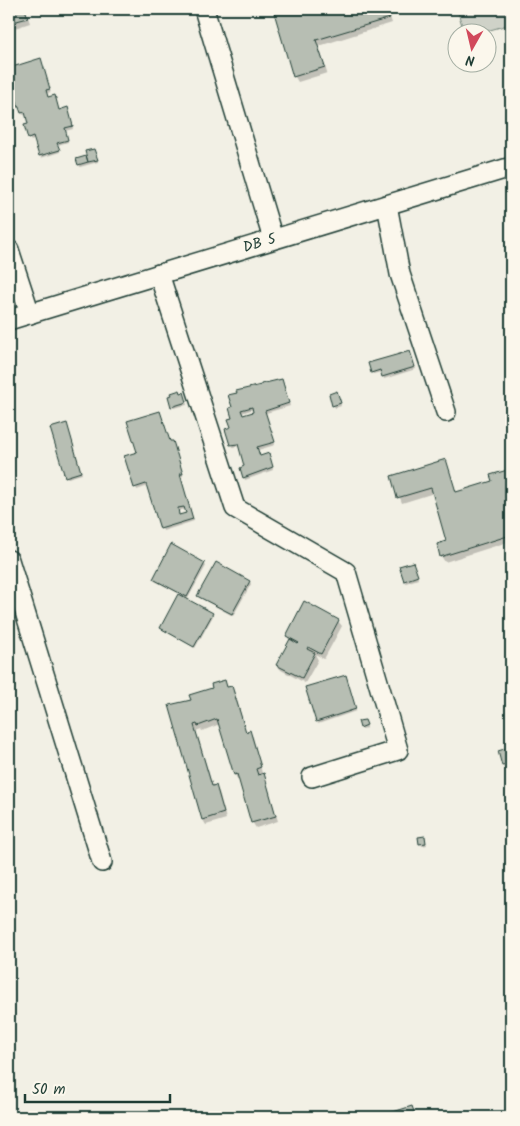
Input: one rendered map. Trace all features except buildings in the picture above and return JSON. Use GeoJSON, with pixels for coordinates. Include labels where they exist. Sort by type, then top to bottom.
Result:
{"type":"FeatureCollection","features":[{"type":"Feature","properties":{"kind":"street"},"geometry":{"type":"LineString","coordinates":[[204,9],[273,239]]}},
{"type":"Feature","properties":{"kind":"street","name":"DB 5"},"geometry":{"type":"LineString","coordinates":[[9,320],[511,167]]}},
{"type":"Feature","properties":{"kind":"street"},"geometry":{"type":"LineString","coordinates":[[387,205],[400,274],[446,412]]}},
{"type":"Feature","properties":{"kind":"street"},"geometry":{"type":"LineString","coordinates":[[9,250],[30,314]]}},
{"type":"Feature","properties":{"kind":"street"},"geometry":{"type":"LineString","coordinates":[[159,274],[236,508],[346,572],[398,750],[312,778]]}},
{"type":"Feature","properties":{"kind":"street"},"geometry":{"type":"LineString","coordinates":[[9,560],[102,862]]}},
{"type":"Feature","properties":{"kind":"shaded area"},"geometry":{"type":"Polygon","coordinates":[[[457,9],[511,9],[511,24],[498,28],[498,22],[461,22],[457,9]]]}}]}
